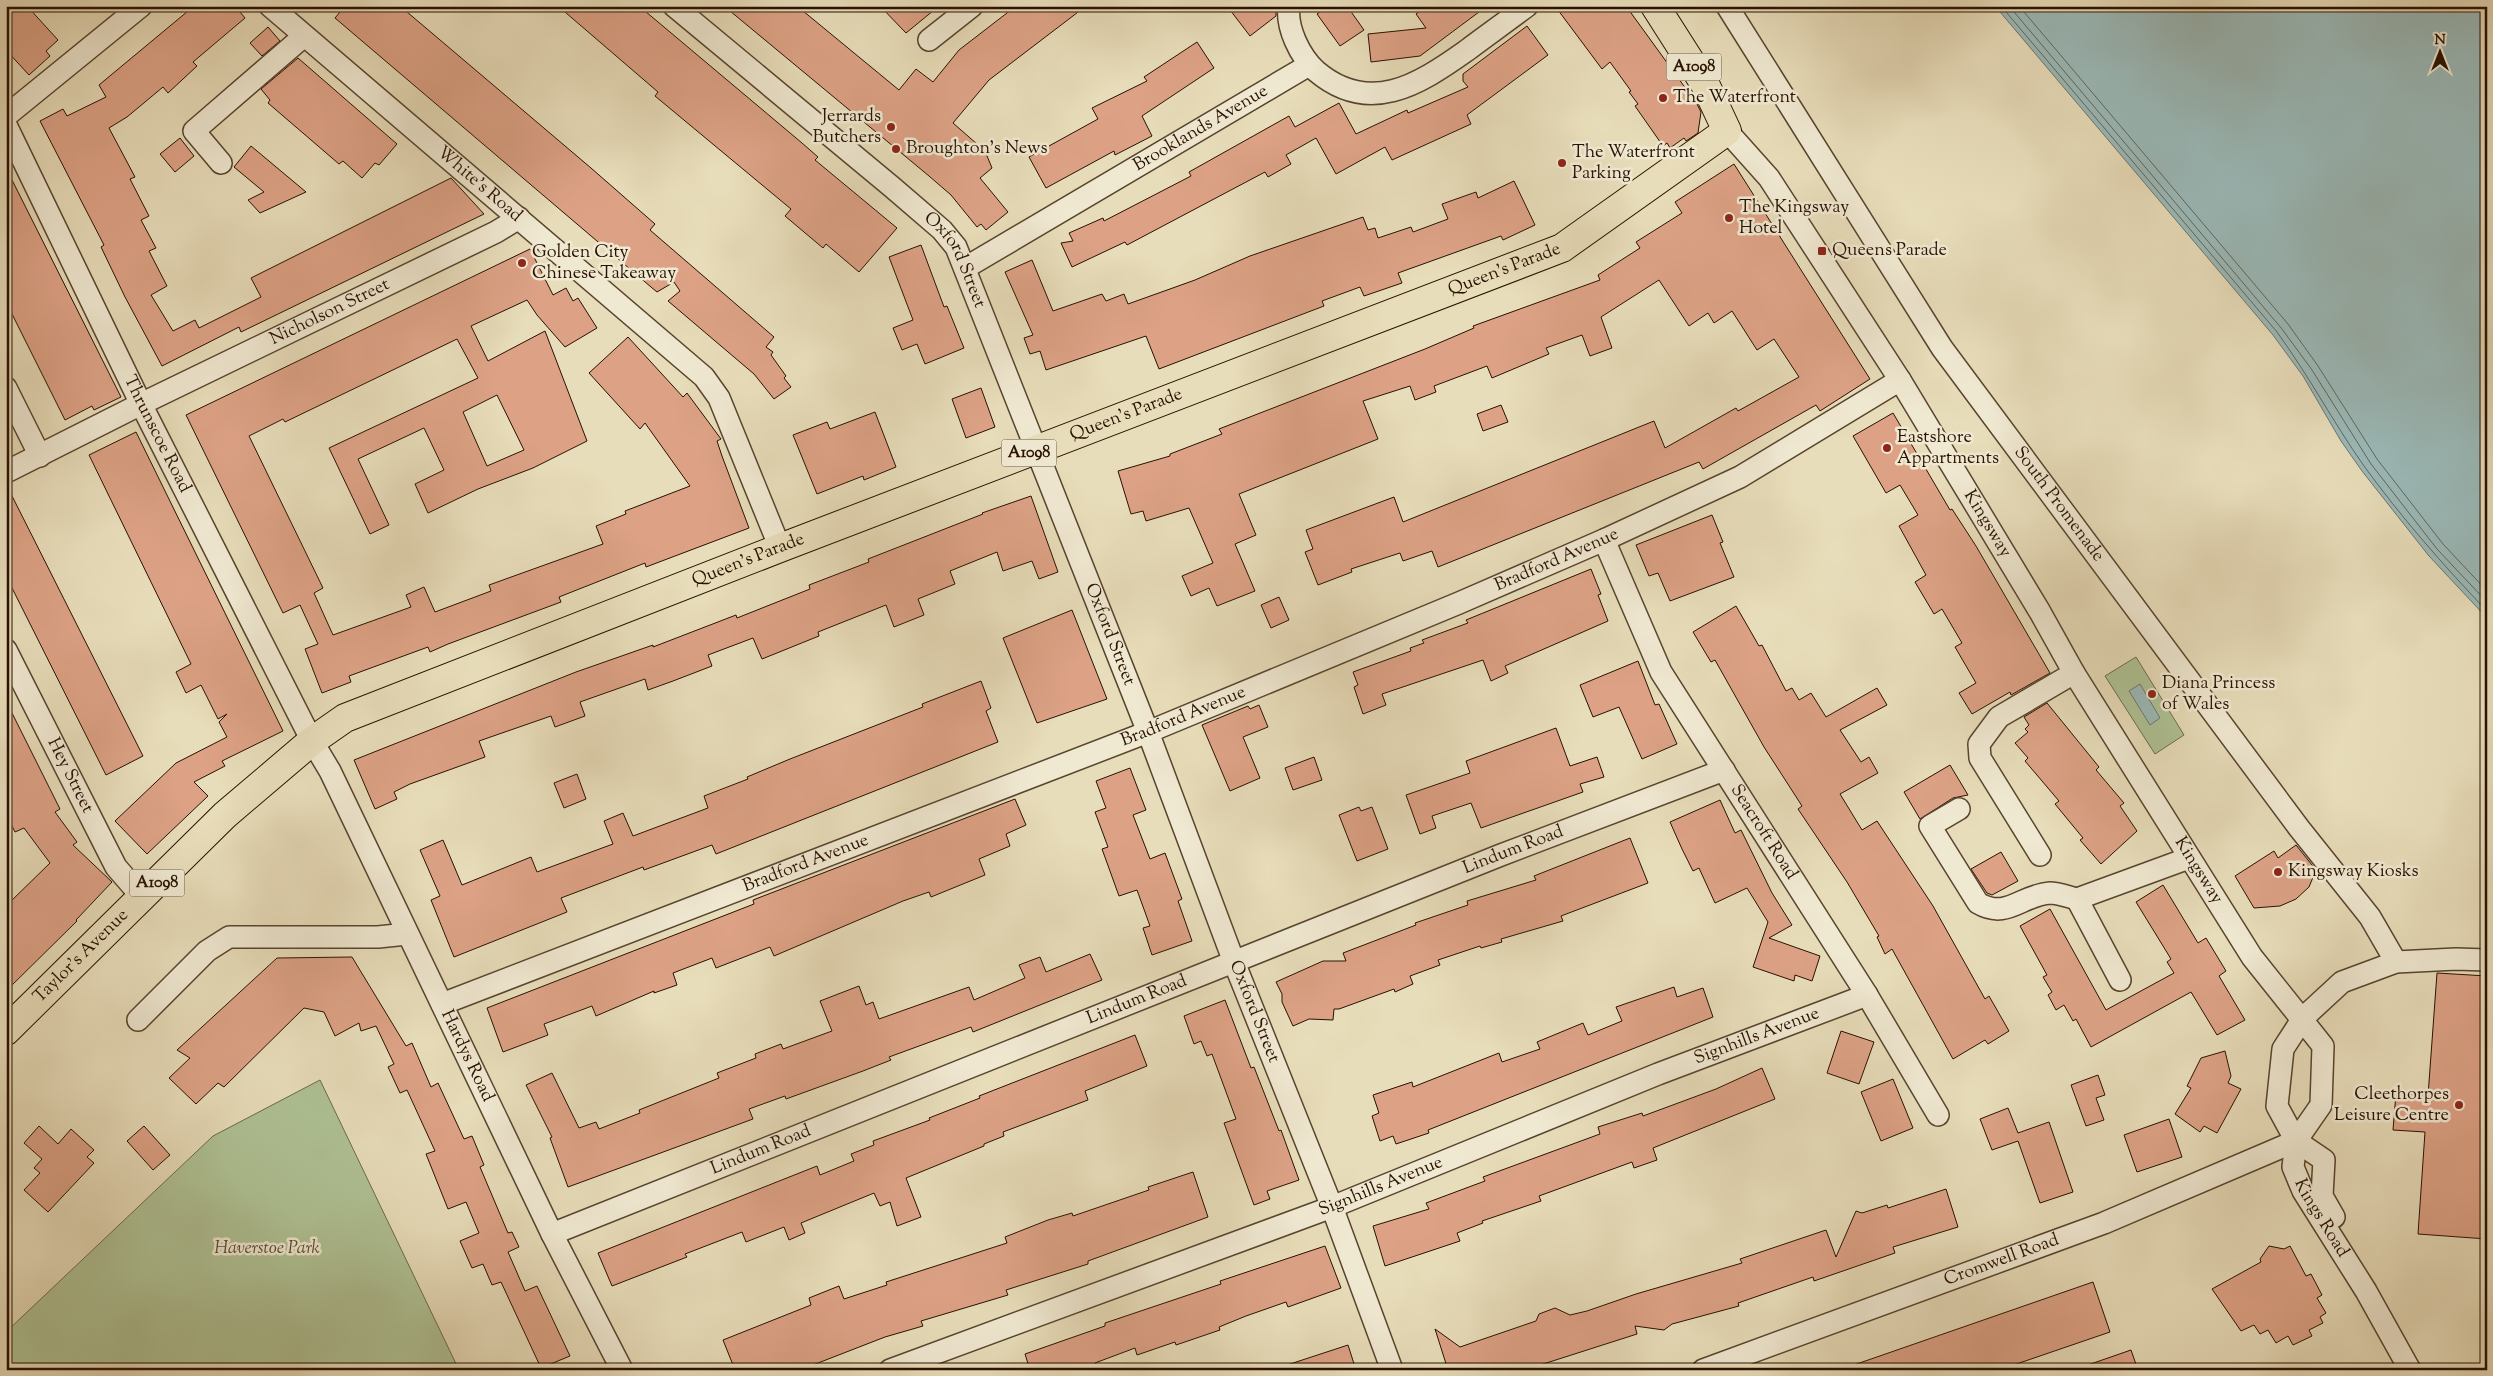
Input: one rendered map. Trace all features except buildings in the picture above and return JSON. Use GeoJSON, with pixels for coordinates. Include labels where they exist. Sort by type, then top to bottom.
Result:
{"type":"FeatureCollection","features":[{"type":"Feature","properties":{"kind":"main road","name":"Kingsway"},"geometry":{"type":"LineString","coordinates":[[1655,6],[1706,86],[1727,132]]}},
{"type":"Feature","properties":{"kind":"main road","name":"Queen's Parade"},"geometry":{"type":"LineString","coordinates":[[312,741],[346,718],[780,548],[1562,248],[1727,132]]}},
{"type":"Feature","properties":{"kind":"main road","name":"Taylor's Avenue"},"geometry":{"type":"LineString","coordinates":[[7,1028],[225,815],[312,741]]}},
{"type":"Feature","properties":{"kind":"street"},"geometry":{"type":"LineString","coordinates":[[7,127],[141,6]]}},
{"type":"Feature","properties":{"kind":"street","name":"White's Road"},"geometry":{"type":"LineString","coordinates":[[270,6],[704,377],[719,398],[780,548]]}},
{"type":"Feature","properties":{"kind":"street","name":"Oxford Street"},"geometry":{"type":"LineString","coordinates":[[674,6],[942,230],[956,247],[1148,732],[1234,962],[1332,1206],[1392,1370]]}},
{"type":"Feature","properties":{"kind":"street"},"geometry":{"type":"LineString","coordinates":[[929,40],[972,6]]}},
{"type":"Feature","properties":{"kind":"street"},"geometry":{"type":"LineString","coordinates":[[1289,6],[1294,40],[1309,65],[1328,81],[1350,91],[1375,94],[1399,90],[1443,67],[1527,6]]}},
{"type":"Feature","properties":{"kind":"street","name":"South Promenade"},"geometry":{"type":"LineString","coordinates":[[1727,6],[1942,348],[2298,828],[2370,917],[2396,962]]}},
{"type":"Feature","properties":{"kind":"street"},"geometry":{"type":"LineString","coordinates":[[221,163],[194,131],[304,36]]}},
{"type":"Feature","properties":{"kind":"street","name":"Brooklands Avenue"},"geometry":{"type":"LineString","coordinates":[[965,268],[1309,65]]}},
{"type":"Feature","properties":{"kind":"street","name":"Thrunscoe Road"},"geometry":{"type":"LineString","coordinates":[[7,127],[141,404],[312,741]]}},
{"type":"Feature","properties":{"kind":"street","name":"Kingsway"},"geometry":{"type":"LineString","coordinates":[[1727,132],[1769,178],[1900,380],[2040,612],[2074,673],[2252,957],[2303,1018],[2323,1046],[2321,1105],[2296,1140]]}},
{"type":"Feature","properties":{"kind":"street","name":"Nicholson Street"},"geometry":{"type":"LineString","coordinates":[[6,472],[141,404],[496,232],[519,218]]}},
{"type":"Feature","properties":{"kind":"street","name":"Bradford Avenue"},"geometry":{"type":"LineString","coordinates":[[442,1004],[1148,732],[1604,540],[1740,476],[1900,380]]}},
{"type":"Feature","properties":{"kind":"street"},"geometry":{"type":"LineString","coordinates":[[6,388],[40,456]]}},
{"type":"Feature","properties":{"kind":"street","name":"Seacroft Road"},"geometry":{"type":"LineString","coordinates":[[1604,540],[1661,672],[1867,995],[1938,1115]]}},
{"type":"Feature","properties":{"kind":"street","name":"Hey Street"},"geometry":{"type":"LineString","coordinates":[[6,650],[116,867],[142,897]]}},
{"type":"Feature","properties":{"kind":"street"},"geometry":{"type":"LineString","coordinates":[[2040,855],[1980,758],[1979,744],[1999,717],[2074,673]]}},
{"type":"Feature","properties":{"kind":"street","name":"Hardys Road"},"geometry":{"type":"LineString","coordinates":[[312,741],[330,771],[552,1234],[622,1370]]}},
{"type":"Feature","properties":{"kind":"street","name":"Lindum Road"},"geometry":{"type":"LineString","coordinates":[[552,1234],[1234,962],[1724,770]]}},
{"type":"Feature","properties":{"kind":"street"},"geometry":{"type":"LineString","coordinates":[[1959,809],[1930,826],[1978,903],[1988,909],[1998,911],[2029,898],[2049,893],[2077,899],[2189,858]]}},
{"type":"Feature","properties":{"kind":"street"},"geometry":{"type":"LineString","coordinates":[[2077,899],[2120,980]]}},
{"type":"Feature","properties":{"kind":"street"},"geometry":{"type":"LineString","coordinates":[[138,1020],[207,952],[229,937],[378,937],[407,934]]}},
{"type":"Feature","properties":{"kind":"street"},"geometry":{"type":"LineString","coordinates":[[2296,1140],[2277,1106],[2283,1049],[2303,1018],[2342,982],[2396,962],[2456,959],[2487,960]]}},
{"type":"Feature","properties":{"kind":"street","name":"Signhills Avenue"},"geometry":{"type":"LineString","coordinates":[[890,1370],[1332,1206],[1658,1074],[1867,995]]}},
{"type":"Feature","properties":{"kind":"street","name":"Cromwell Road"},"geometry":{"type":"LineString","coordinates":[[1703,1370],[2104,1223],[2296,1140]]}},
{"type":"Feature","properties":{"kind":"street","name":"Kings Road"},"geometry":{"type":"LineString","coordinates":[[2410,1370],[2366,1290],[2303,1191],[2293,1167],[2296,1140],[2324,1160],[2322,1196],[2420,1370]]}},
{"type":"Feature","properties":{"kind":"green space"},"geometry":{"type":"Polygon","coordinates":[[[2136,657],[2184,735],[2155,754],[2105,676],[2136,657]]]}},
{"type":"Feature","properties":{"kind":"green space","name":"Haverstoe Park"},"geometry":{"type":"Polygon","coordinates":[[[320,1080],[459,1370],[6,1370],[6,1332],[213,1136],[320,1080]]]}},
{"type":"Feature","properties":{"kind":"water"},"geometry":{"type":"Polygon","coordinates":[[[1995,6],[2487,6],[2487,618],[2429,556],[2362,471],[2341,441],[2303,376],[2273,335],[1995,6]]]}},
{"type":"Feature","properties":{"kind":"water"},"geometry":{"type":"Polygon","coordinates":[[[2140,684],[2160,718],[2150,725],[2129,691],[2140,684]]]}},
{"type":"Feature","properties":{"kind":"place","name":"The Waterfront"},"geometry":{"type":"Point","coordinates":[1663,98]}},
{"type":"Feature","properties":{"kind":"place","name":"Jerrards Butchers"},"geometry":{"type":"Point","coordinates":[891,127]}},
{"type":"Feature","properties":{"kind":"place","name":"Broughton's News"},"geometry":{"type":"Point","coordinates":[896,149]}},
{"type":"Feature","properties":{"kind":"place","name":"The Waterfront Parking"},"geometry":{"type":"Point","coordinates":[1562,163]}},
{"type":"Feature","properties":{"kind":"place","name":"The Kingsway Hotel"},"geometry":{"type":"Point","coordinates":[1729,218]}},
{"type":"Feature","properties":{"kind":"place","name":"Queens Parade"},"geometry":{"type":"Point","coordinates":[1822,251]}},
{"type":"Feature","properties":{"kind":"place","name":"Golden City Chinese Takeaway"},"geometry":{"type":"Point","coordinates":[522,263]}},
{"type":"Feature","properties":{"kind":"place","name":"Eastshore Appartments"},"geometry":{"type":"Point","coordinates":[1887,448]}},
{"type":"Feature","properties":{"kind":"place","name":"Diana Princess of Wales"},"geometry":{"type":"Point","coordinates":[2152,694]}},
{"type":"Feature","properties":{"kind":"place","name":"Kingsway Kiosks"},"geometry":{"type":"Point","coordinates":[2278,872]}},
{"type":"Feature","properties":{"kind":"place","name":"Cleethorpes Leisure Centre"},"geometry":{"type":"Point","coordinates":[2459,1105]}}]}
